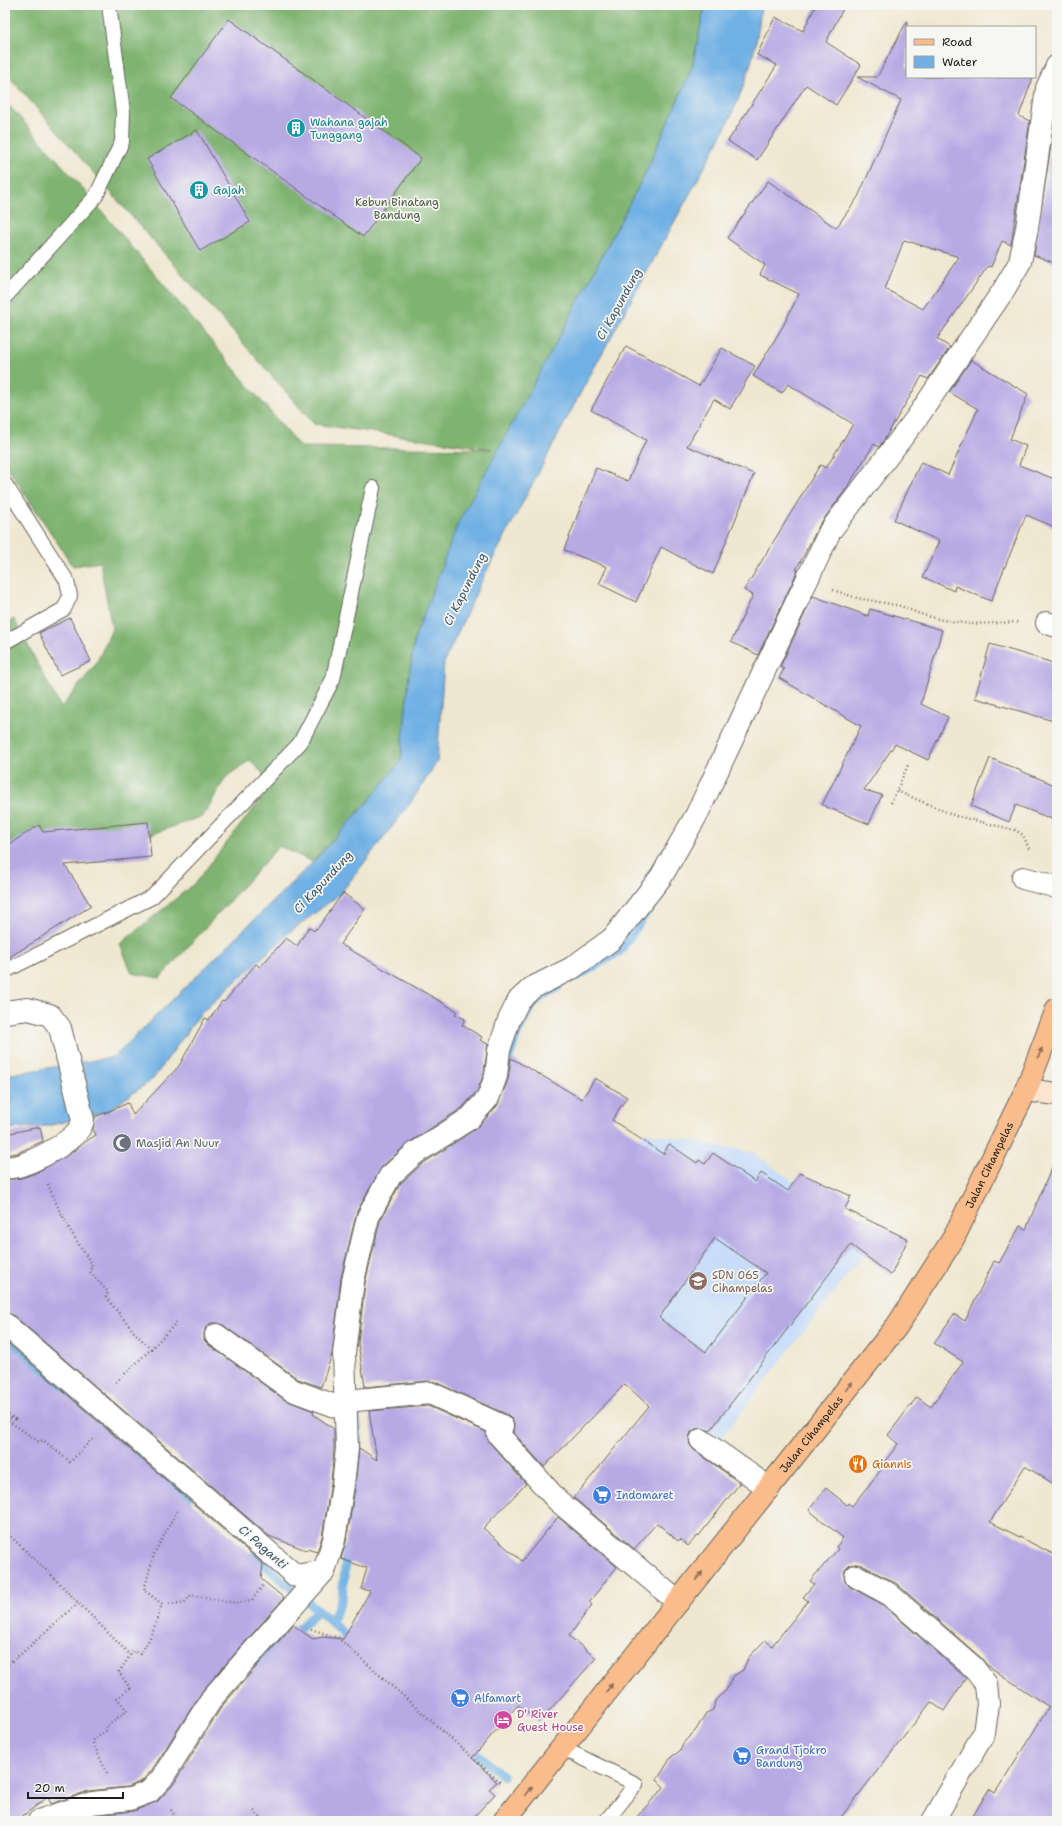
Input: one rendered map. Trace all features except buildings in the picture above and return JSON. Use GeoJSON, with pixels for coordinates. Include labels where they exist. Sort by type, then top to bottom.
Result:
{"type":"FeatureCollection","features":[{"type":"Feature","properties":{"kind":"main road","name":"Jalan Cihampelas"},"geometry":{"type":"LineString","coordinates":[[504,1821],[897,1326],[953,1240],[1026,1090],[1057,1010]]}},
{"type":"Feature","properties":{"kind":"main road"},"geometry":{"type":"LineString","coordinates":[[1026,1090],[1057,1094]]}},
{"type":"Feature","properties":{"kind":"street"},"geometry":{"type":"LineString","coordinates":[[39,1821],[92,1803],[130,1799],[149,1792],[162,1778],[212,1698],[293,1606],[309,1590],[324,1571],[334,1540],[343,1485],[351,1404],[344,1353],[352,1281],[368,1217],[390,1176],[414,1154],[470,1118],[488,1098],[496,1076],[499,1050],[506,1028],[519,1000],[532,988],[572,968],[612,939],[661,877],[697,814],[830,531],[916,419],[1003,291],[1020,262],[1027,228],[1047,88],[1057,66]]}},
{"type":"Feature","properties":{"kind":"street"},"geometry":{"type":"LineString","coordinates":[[1023,878],[1057,887]]}},
{"type":"Feature","properties":{"kind":"street"},"geometry":{"type":"LineString","coordinates":[[5,1012],[28,1009],[50,1015],[60,1028],[83,1120],[82,1126],[61,1146],[22,1165],[5,1168]]}},
{"type":"Feature","properties":{"kind":"street"},"geometry":{"type":"LineString","coordinates":[[5,1324],[296,1576],[324,1571]]}},
{"type":"Feature","properties":{"kind":"street"},"geometry":{"type":"LineString","coordinates":[[216,1336],[292,1390],[351,1404],[430,1393],[502,1426],[498,1434],[558,1500],[678,1602]]}},
{"type":"Feature","properties":{"kind":"street"},"geometry":{"type":"LineString","coordinates":[[701,1440],[769,1488]]}},
{"type":"Feature","properties":{"kind":"street"},"geometry":{"type":"LineString","coordinates":[[856,1576],[889,1594],[973,1667],[986,1684],[988,1704],[984,1733],[933,1821]]}},
{"type":"Feature","properties":{"kind":"lane"},"geometry":{"type":"LineString","coordinates":[[5,297],[96,196],[122,142],[123,112],[109,5]]}},
{"type":"Feature","properties":{"kind":"lane"},"geometry":{"type":"LineString","coordinates":[[5,484],[67,581],[70,596],[64,609],[5,642]]}},
{"type":"Feature","properties":{"kind":"lane"},"geometry":{"type":"LineString","coordinates":[[5,971],[152,897],[300,743],[333,679],[373,488]]}},
{"type":"Feature","properties":{"kind":"lane"},"geometry":{"type":"LineString","coordinates":[[562,1748],[636,1784],[606,1821]]}},
{"type":"Feature","properties":{"kind":"path"},"geometry":{"type":"LineString","coordinates":[[830,589],[857,598],[901,606],[920,614],[971,624],[1015,622],[1052,624]]}},
{"type":"Feature","properties":{"kind":"path"},"geometry":{"type":"LineString","coordinates":[[891,803],[908,766]]}},
{"type":"Feature","properties":{"kind":"path"},"geometry":{"type":"LineString","coordinates":[[896,791],[956,816],[1015,830],[1023,835],[1032,853]]}},
{"type":"Feature","properties":{"kind":"path"},"geometry":{"type":"LineString","coordinates":[[40,1157],[55,1202],[92,1264],[90,1272],[108,1292],[106,1297],[107,1300],[134,1332],[151,1349]]}},
{"type":"Feature","properties":{"kind":"path"},"geometry":{"type":"LineString","coordinates":[[96,1402],[177,1322]]}},
{"type":"Feature","properties":{"kind":"path"},"geometry":{"type":"LineString","coordinates":[[5,1412],[15,1419],[5,1417]]}},
{"type":"Feature","properties":{"kind":"path"},"geometry":{"type":"LineString","coordinates":[[5,1417],[39,1442],[43,1440],[70,1462],[98,1432]]}},
{"type":"Feature","properties":{"kind":"path"},"geometry":{"type":"LineString","coordinates":[[179,1508],[154,1554],[144,1590],[162,1604],[184,1603],[192,1595],[236,1603],[252,1600],[267,1578]]}},
{"type":"Feature","properties":{"kind":"path"},"geometry":{"type":"LineString","coordinates":[[5,1531],[130,1655]]}},
{"type":"Feature","properties":{"kind":"path"},"geometry":{"type":"LineString","coordinates":[[5,1666],[21,1654],[78,1603]]}},
{"type":"Feature","properties":{"kind":"path"},"geometry":{"type":"LineString","coordinates":[[100,1760],[92,1741],[107,1730],[106,1726],[127,1711],[117,1698],[130,1688],[119,1672],[133,1651],[140,1654],[143,1650],[153,1633],[162,1604]]}},
{"type":"Feature","properties":{"kind":"path"},"geometry":{"type":"LineString","coordinates":[[313,1630],[338,1638],[522,1800]]}},
{"type":"Feature","properties":{"kind":"path"},"geometry":{"type":"LineString","coordinates":[[254,1811],[264,1821]]}},
{"type":"Feature","properties":{"kind":"shaded area","name":"SDN 065 Cihampelas"},"geometry":{"type":"Polygon","coordinates":[[[645,1132],[754,1153],[874,1241],[714,1447],[529,1320],[645,1132]]]}},
{"type":"Feature","properties":{"kind":"green space","name":"Kebun Binatang Bandung"},"geometry":{"type":"Polygon","coordinates":[[[5,5],[705,5],[692,68],[646,172],[569,319],[415,637],[409,677],[401,761],[367,803],[313,862],[279,846],[160,978],[132,973],[120,944],[195,883],[273,784],[250,760],[226,777],[203,816],[152,834],[104,834],[5,850],[5,624],[14,619],[61,708],[96,664],[112,629],[100,562],[73,566],[5,464],[5,101],[84,190],[300,447],[493,449],[314,424],[5,72],[5,5]]]}},
{"type":"Feature","properties":{"kind":"water","name":"Ci Kapundung"},"geometry":{"type":"Polygon","coordinates":[[[705,5],[761,5],[752,61],[740,95],[716,146],[582,390],[484,576],[444,662],[437,762],[411,802],[340,894],[290,932],[200,1014],[153,1079],[108,1111],[47,1126],[5,1129],[5,1075],[114,1057],[313,862],[367,803],[401,761],[409,677],[415,637],[458,523],[569,319],[646,172],[692,68],[705,5]]]}},
{"type":"Feature","properties":{"kind":"waterway"},"geometry":{"type":"LineString","coordinates":[[578,976],[620,951],[651,906]]}},
{"type":"Feature","properties":{"kind":"waterway"},"geometry":{"type":"LineString","coordinates":[[506,1066],[524,1018],[529,1010],[542,996],[558,987]]}},
{"type":"Feature","properties":{"kind":"waterway","name":"Ci Paganti"},"geometry":{"type":"LineString","coordinates":[[5,1340],[188,1499]]}},
{"type":"Feature","properties":{"kind":"waterway"},"geometry":{"type":"LineString","coordinates":[[356,1419],[358,1437],[357,1452]]}},
{"type":"Feature","properties":{"kind":"waterway"},"geometry":{"type":"LineString","coordinates":[[350,1520],[354,1481]]}},
{"type":"Feature","properties":{"kind":"waterway"},"geometry":{"type":"LineString","coordinates":[[327,1618],[334,1617],[342,1597],[347,1549]]}},
{"type":"Feature","properties":{"kind":"waterway","name":"Ci Paganti"},"geometry":{"type":"LineString","coordinates":[[254,1556],[327,1618],[354,1644]]}},
{"type":"Feature","properties":{"kind":"waterway"},"geometry":{"type":"LineString","coordinates":[[254,1664],[303,1625],[318,1611]]}},
{"type":"Feature","properties":{"kind":"waterway","name":"Ci Paganti"},"geometry":{"type":"LineString","coordinates":[[467,1746],[503,1776]]}},
{"type":"Feature","properties":{"kind":"place","name":"Wahana gajah Tunggang"},"geometry":{"type":"Point","coordinates":[296,128]}},
{"type":"Feature","properties":{"kind":"place","name":"Gajah"},"geometry":{"type":"Point","coordinates":[199,190]}},
{"type":"Feature","properties":{"kind":"place","name":"Masjid An Nuur"},"geometry":{"type":"Point","coordinates":[122,1143]}},
{"type":"Feature","properties":{"kind":"place","name":"SDN 065 Cihampelas"},"geometry":{"type":"Point","coordinates":[698,1281]}},
{"type":"Feature","properties":{"kind":"place","name":"Giannis"},"geometry":{"type":"Point","coordinates":[858,1464]}},
{"type":"Feature","properties":{"kind":"place","name":"Indomaret"},"geometry":{"type":"Point","coordinates":[602,1495]}},
{"type":"Feature","properties":{"kind":"place","name":"Alfamart"},"geometry":{"type":"Point","coordinates":[460,1698]}},
{"type":"Feature","properties":{"kind":"place","name":"D' River Guest House"},"geometry":{"type":"Point","coordinates":[503,1720]}},
{"type":"Feature","properties":{"kind":"place","name":"Grand Tjokro Bandung"},"geometry":{"type":"Point","coordinates":[742,1756]}}]}
